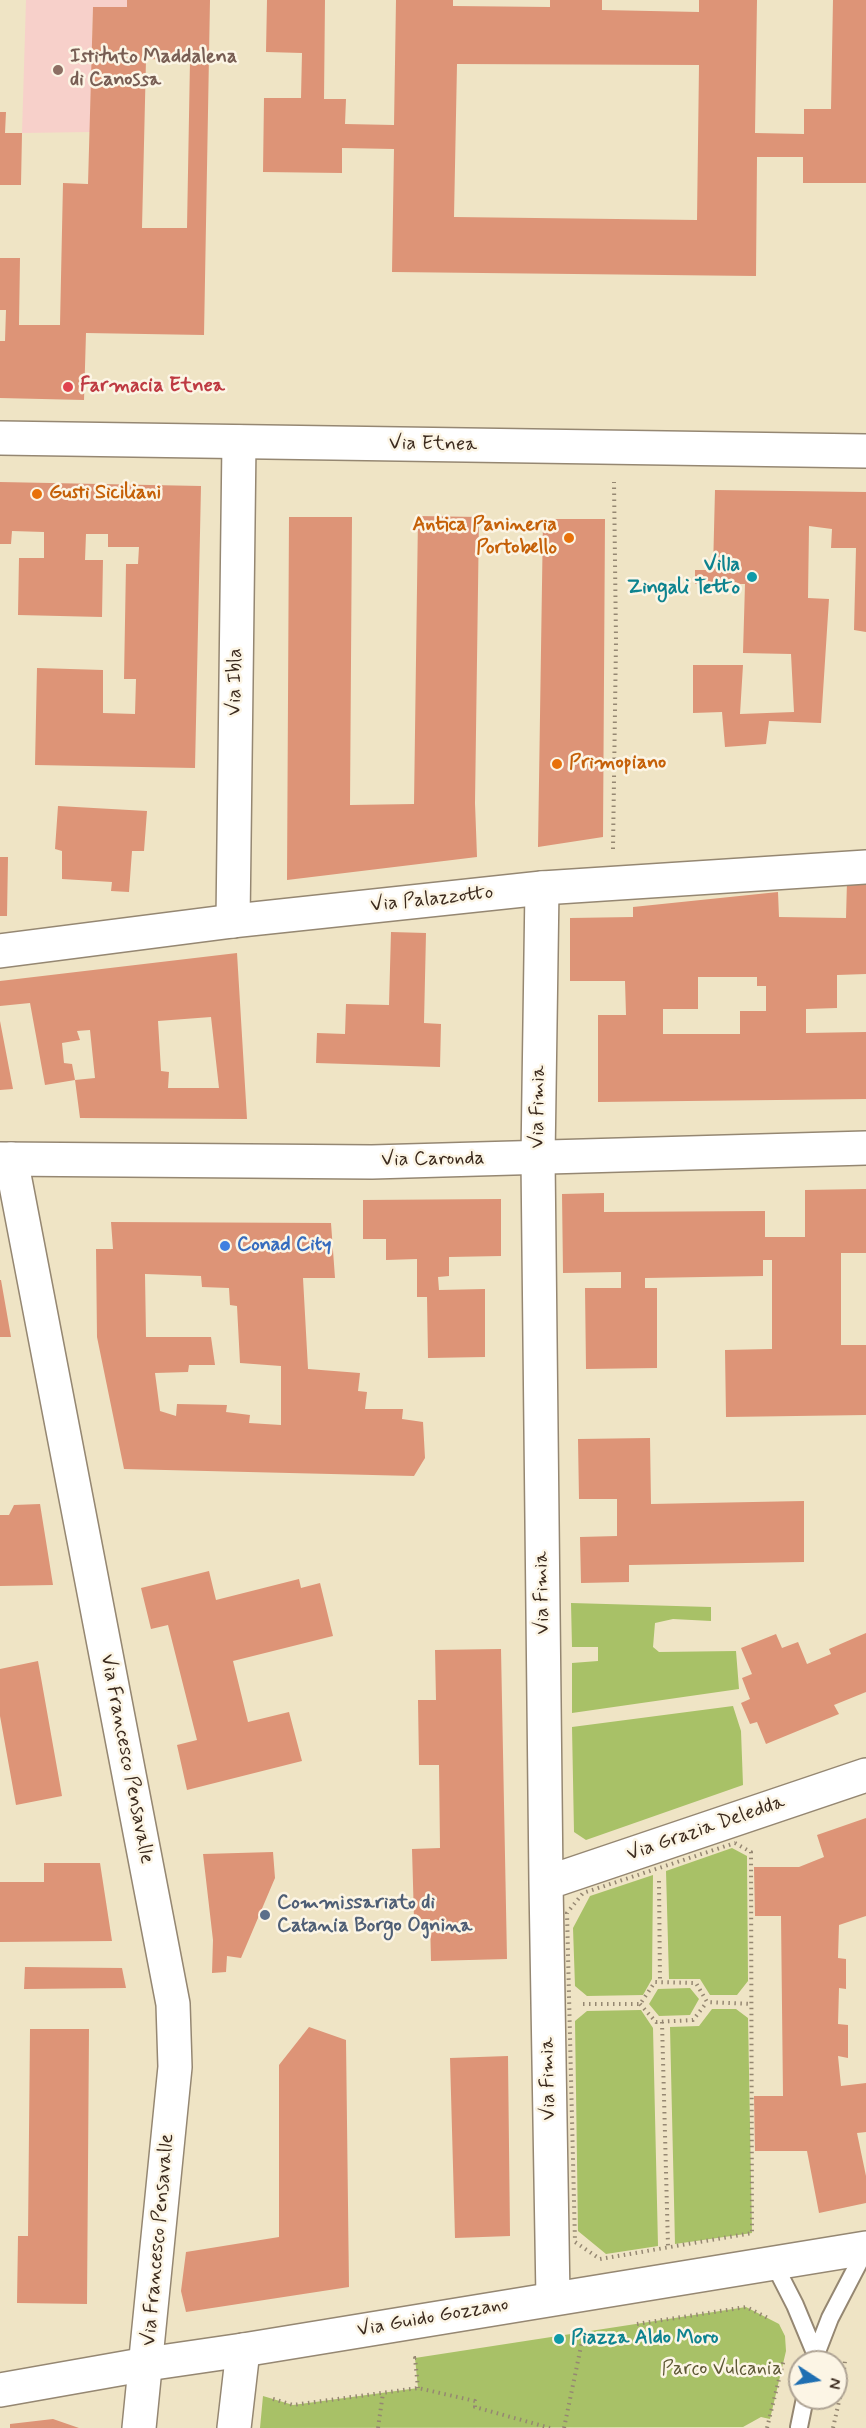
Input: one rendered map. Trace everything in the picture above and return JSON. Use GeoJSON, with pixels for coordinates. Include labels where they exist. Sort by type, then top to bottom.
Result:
{"type":"FeatureCollection","features":[{"type":"Feature","properties":{"kind":"street","name":"Via Etnea"},"geometry":{"type":"LineString","coordinates":[[0,438],[866,451]]}},
{"type":"Feature","properties":{"kind":"street","name":"Via Ibla"},"geometry":{"type":"LineString","coordinates":[[233,921],[239,442]]}},
{"type":"Feature","properties":{"kind":"street","name":"Via Palazzotto"},"geometry":{"type":"LineString","coordinates":[[0,951],[233,921],[542,888],[866,867]]}},
{"type":"Feature","properties":{"kind":"street","name":"Via Fimia"},"geometry":{"type":"LineString","coordinates":[[542,888],[538,1158],[553,2298]]}},
{"type":"Feature","properties":{"kind":"street","name":"Via Caronda"},"geometry":{"type":"LineString","coordinates":[[6,1159],[372,1162],[866,1148]]}},
{"type":"Feature","properties":{"kind":"street","name":"Via Francesco Pensavalle"},"geometry":{"type":"LineString","coordinates":[[6,1159],[173,2004],[175,2067],[140,2428]]}},
{"type":"Feature","properties":{"kind":"street","name":"Via Grazia Deledda"},"geometry":{"type":"LineString","coordinates":[[546,1883],[866,1775]]}},
{"type":"Feature","properties":{"kind":"street","name":"Via Guido Gozzano"},"geometry":{"type":"LineString","coordinates":[[0,2390],[147,2364],[866,2248]]}},
{"type":"Feature","properties":{"kind":"street"},"geometry":{"type":"LineString","coordinates":[[234,2428],[243,2350]]}},
{"type":"Feature","properties":{"kind":"lane"},"geometry":{"type":"LineString","coordinates":[[817,2350],[838,2301],[866,2248]]}},
{"type":"Feature","properties":{"kind":"lane"},"geometry":{"type":"LineString","coordinates":[[774,2264],[795,2306],[811,2350]]}},
{"type":"Feature","properties":{"kind":"lane"},"geometry":{"type":"LineString","coordinates":[[799,2427],[803,2410]]}},
{"type":"Feature","properties":{"kind":"path"},"geometry":{"type":"LineString","coordinates":[[610,884],[614,837],[616,641],[614,481]]}},
{"type":"Feature","properties":{"kind":"path"},"geometry":{"type":"LineString","coordinates":[[735,1843],[751,1852],[752,2234],[600,2259],[575,2242],[567,1913],[583,1893],[659,1868],[735,1843]]}},
{"type":"Feature","properties":{"kind":"path"},"geometry":{"type":"LineString","coordinates":[[659,1868],[660,1982]]}},
{"type":"Feature","properties":{"kind":"path"},"geometry":{"type":"LineString","coordinates":[[640,2004],[655,1982],[696,1983],[707,2002]]}},
{"type":"Feature","properties":{"kind":"path"},"geometry":{"type":"LineString","coordinates":[[707,2002],[751,2004]]}},
{"type":"Feature","properties":{"kind":"path"},"geometry":{"type":"LineString","coordinates":[[569,2004],[640,2004],[656,2022],[662,2022],[693,2020],[707,2002]]}},
{"type":"Feature","properties":{"kind":"path"},"geometry":{"type":"LineString","coordinates":[[662,2022],[668,2249]]}},
{"type":"Feature","properties":{"kind":"path"},"geometry":{"type":"LineString","coordinates":[[629,2325],[746,2307],[772,2320]]}},
{"type":"Feature","properties":{"kind":"path"},"geometry":{"type":"LineString","coordinates":[[572,2334],[595,2330]]}},
{"type":"Feature","properties":{"kind":"path"},"geometry":{"type":"LineString","coordinates":[[564,2428],[584,2332]]}},
{"type":"Feature","properties":{"kind":"path"},"geometry":{"type":"LineString","coordinates":[[767,2428],[786,2351]]}},
{"type":"Feature","properties":{"kind":"path"},"geometry":{"type":"LineString","coordinates":[[418,2388],[415,2358],[426,2356]]}},
{"type":"Feature","properties":{"kind":"path"},"geometry":{"type":"LineString","coordinates":[[263,2396],[293,2405],[418,2388],[475,2401],[475,2407],[550,2428]]}},
{"type":"Feature","properties":{"kind":"path"},"geometry":{"type":"LineString","coordinates":[[378,2428],[383,2392]]}},
{"type":"Feature","properties":{"kind":"path"},"geometry":{"type":"LineString","coordinates":[[833,2428],[837,2410]]}},
{"type":"Feature","properties":{"kind":"shaded area","name":"Istituto Maddalena di Canossa"},"geometry":{"type":"Polygon","coordinates":[[[26,0],[147,0],[147,7],[93,7],[90,132],[22,133],[26,0]]]}},
{"type":"Feature","properties":{"kind":"green space"},"geometry":{"type":"Polygon","coordinates":[[[571,1603],[711,1607],[711,1621],[673,1619],[655,1623],[653,1647],[659,1652],[736,1651],[739,1689],[572,1713],[572,1663],[598,1661],[598,1647],[572,1647],[571,1603]]]}},
{"type":"Feature","properties":{"kind":"green space"},"geometry":{"type":"Polygon","coordinates":[[[733,1706],[741,1731],[743,1785],[586,1840],[574,1832],[572,1727],[733,1706]]]}},
{"type":"Feature","properties":{"kind":"green space"},"geometry":{"type":"Polygon","coordinates":[[[732,1848],[747,1856],[748,1981],[737,1995],[710,1995],[700,1979],[669,1979],[666,1871],[732,1848]]]}},
{"type":"Feature","properties":{"kind":"green space"},"geometry":{"type":"Polygon","coordinates":[[[653,1875],[652,1979],[643,1995],[587,1996],[575,1986],[573,1928],[590,1896],[653,1875]]]}},
{"type":"Feature","properties":{"kind":"green space"},"geometry":{"type":"Polygon","coordinates":[[[690,1988],[699,1999],[690,2015],[659,2016],[649,2004],[658,1989],[690,1988]]]}},
{"type":"Feature","properties":{"kind":"green space"},"geometry":{"type":"Polygon","coordinates":[[[712,2009],[736,2009],[748,2018],[752,2233],[675,2244],[670,2027],[699,2026],[712,2009]]]}},
{"type":"Feature","properties":{"kind":"green space"},"geometry":{"type":"Polygon","coordinates":[[[641,2010],[653,2028],[658,2246],[606,2254],[578,2231],[575,2021],[587,2011],[641,2010]]]}},
{"type":"Feature","properties":{"kind":"green space","name":"Parco Vulcania"},"geometry":{"type":"Polygon","coordinates":[[[746,2307],[779,2324],[785,2336],[786,2351],[770,2419],[761,2417],[743,2427],[260,2428],[263,2396],[293,2405],[418,2388],[415,2358],[746,2307]]]}},
{"type":"Feature","properties":{"kind":"building"},"geometry":{"type":"Polygon","coordinates":[[[127,0],[210,0],[204,335],[86,333],[84,400],[0,398],[0,341],[5,341],[6,310],[0,310],[0,258],[20,258],[19,325],[60,325],[63,183],[88,184],[93,7],[127,7],[127,0]],[[146,59],[142,228],[187,228],[190,60],[146,59]]]}},
{"type":"Feature","properties":{"kind":"building"},"geometry":{"type":"Polygon","coordinates":[[[267,0],[325,0],[324,99],[346,99],[345,124],[394,125],[396,0],[453,0],[453,6],[550,7],[550,0],[602,0],[602,10],[699,12],[699,0],[757,0],[755,133],[804,134],[804,109],[831,109],[833,0],[866,0],[866,183],[803,183],[803,157],[757,157],[756,276],[392,272],[394,149],[342,148],[342,173],[263,172],[264,98],[301,98],[302,53],[266,52],[267,0]],[[457,64],[454,217],[697,220],[699,65],[457,64]]]}},
{"type":"Feature","properties":{"kind":"building"},"geometry":{"type":"Polygon","coordinates":[[[0,112],[6,112],[5,133],[22,133],[21,185],[0,185],[0,112]]]}},
{"type":"Feature","properties":{"kind":"building"},"geometry":{"type":"Polygon","coordinates":[[[0,482],[201,486],[195,768],[35,765],[37,668],[103,670],[103,713],[135,714],[136,679],[124,679],[126,564],[138,564],[139,547],[108,547],[108,534],[86,534],[85,560],[103,560],[102,617],[18,615],[19,558],[44,558],[44,532],[12,531],[11,544],[0,544],[0,482]]]}},
{"type":"Feature","properties":{"kind":"building","name":"Villa Zingali Tetto"},"geometry":{"type":"Polygon","coordinates":[[[715,490],[866,492],[866,632],[854,630],[856,548],[831,548],[832,529],[809,526],[808,598],[829,599],[821,723],[769,721],[766,744],[725,747],[722,712],[693,713],[693,665],[743,665],[740,714],[794,712],[791,654],[743,653],[745,584],[695,584],[695,570],[713,570],[715,490]]]}},
{"type":"Feature","properties":{"kind":"building"},"geometry":{"type":"Polygon","coordinates":[[[418,516],[479,517],[475,803],[477,857],[287,880],[289,517],[352,517],[350,805],[414,804],[418,516]]]}},
{"type":"Feature","properties":{"kind":"building"},"geometry":{"type":"Polygon","coordinates":[[[543,519],[605,519],[603,837],[538,847],[543,519]]]}},
{"type":"Feature","properties":{"kind":"building"},"geometry":{"type":"Polygon","coordinates":[[[58,806],[147,811],[144,851],[132,851],[129,892],[111,891],[112,882],[62,879],[62,851],[55,849],[58,806]]]}},
{"type":"Feature","properties":{"kind":"building"},"geometry":{"type":"Polygon","coordinates":[[[0,857],[8,857],[7,916],[0,916],[0,857]]]}},
{"type":"Feature","properties":{"kind":"building"},"geometry":{"type":"Polygon","coordinates":[[[847,881],[866,881],[866,974],[837,975],[837,1008],[806,1009],[806,1033],[866,1032],[866,1099],[598,1102],[598,1015],[626,1015],[625,981],[570,981],[570,918],[633,917],[633,907],[778,892],[779,917],[846,918],[847,881]],[[698,977],[698,1009],[663,1009],[663,1034],[740,1034],[740,1011],[766,1011],[766,986],[757,986],[757,977],[698,977]]]}},
{"type":"Feature","properties":{"kind":"building"},"geometry":{"type":"Polygon","coordinates":[[[391,932],[426,933],[424,1023],[441,1024],[440,1067],[316,1063],[317,1033],[345,1034],[346,1004],[389,1005],[391,932]]]}},
{"type":"Feature","properties":{"kind":"building"},"geometry":{"type":"Polygon","coordinates":[[[237,953],[247,1119],[80,1118],[75,1080],[45,1085],[30,1003],[0,1006],[0,981],[237,953]],[[211,1017],[158,1021],[161,1071],[169,1072],[168,1088],[219,1088],[211,1017]],[[90,1030],[77,1031],[80,1040],[62,1043],[64,1063],[72,1064],[75,1080],[95,1078],[90,1030]]]}},
{"type":"Feature","properties":{"kind":"building"},"geometry":{"type":"Polygon","coordinates":[[[0,1021],[13,1089],[0,1090],[0,1021]]]}},
{"type":"Feature","properties":{"kind":"building"},"geometry":{"type":"Polygon","coordinates":[[[866,1189],[866,1253],[841,1253],[841,1345],[866,1345],[866,1415],[726,1417],[725,1350],[772,1349],[772,1260],[763,1260],[763,1276],[645,1278],[645,1288],[657,1288],[657,1368],[586,1369],[585,1288],[621,1288],[621,1272],[563,1273],[562,1194],[604,1193],[604,1212],[765,1211],[765,1237],[805,1237],[805,1190],[866,1189]]]}},
{"type":"Feature","properties":{"kind":"building"},"geometry":{"type":"Polygon","coordinates":[[[501,1199],[501,1256],[449,1257],[449,1276],[438,1277],[439,1290],[485,1289],[485,1357],[428,1358],[427,1297],[417,1297],[417,1259],[386,1260],[386,1239],[363,1239],[363,1200],[501,1199]]]}},
{"type":"Feature","properties":{"kind":"building"},"geometry":{"type":"Polygon","coordinates":[[[111,1222],[331,1223],[335,1278],[303,1278],[308,1369],[360,1373],[358,1391],[367,1392],[365,1409],[403,1409],[402,1419],[423,1422],[425,1458],[414,1476],[124,1469],[97,1337],[96,1249],[113,1249],[111,1222]],[[145,1274],[146,1337],[211,1337],[215,1365],[189,1365],[188,1372],[155,1373],[160,1411],[176,1416],[177,1404],[227,1405],[226,1412],[250,1415],[249,1423],[281,1425],[281,1366],[240,1363],[237,1306],[230,1305],[229,1288],[202,1287],[201,1276],[145,1274]]]}},
{"type":"Feature","properties":{"kind":"building"},"geometry":{"type":"Polygon","coordinates":[[[1,1280],[11,1337],[0,1337],[1,1280]]]}},
{"type":"Feature","properties":{"kind":"building"},"geometry":{"type":"Polygon","coordinates":[[[650,1438],[651,1504],[804,1501],[804,1562],[629,1565],[629,1582],[581,1583],[580,1537],[617,1536],[617,1499],[579,1499],[578,1439],[650,1438]]]}},
{"type":"Feature","properties":{"kind":"building"},"geometry":{"type":"Polygon","coordinates":[[[40,1504],[53,1585],[0,1586],[0,1515],[9,1515],[14,1505],[40,1504]]]}},
{"type":"Feature","properties":{"kind":"building"},"geometry":{"type":"Polygon","coordinates":[[[209,1571],[216,1600],[299,1579],[301,1588],[320,1583],[333,1636],[233,1661],[248,1722],[289,1712],[302,1761],[187,1790],[177,1745],[197,1740],[168,1625],[151,1629],[141,1588],[209,1571]]]}},
{"type":"Feature","properties":{"kind":"building"},"geometry":{"type":"Polygon","coordinates":[[[866,1633],[866,1692],[834,1705],[839,1714],[766,1744],[757,1722],[750,1724],[741,1703],[750,1699],[742,1678],[752,1674],[741,1648],[776,1634],[782,1648],[798,1642],[807,1664],[831,1654],[829,1649],[866,1633]]]}},
{"type":"Feature","properties":{"kind":"building"},"geometry":{"type":"Polygon","coordinates":[[[501,1649],[507,1959],[431,1961],[430,1919],[414,1919],[412,1849],[440,1848],[439,1765],[419,1765],[418,1700],[436,1700],[435,1650],[501,1649]]]}},
{"type":"Feature","properties":{"kind":"building"},"geometry":{"type":"Polygon","coordinates":[[[38,1661],[62,1796],[16,1805],[0,1716],[0,1669],[38,1661]]]}},
{"type":"Feature","properties":{"kind":"building"},"geometry":{"type":"Polygon","coordinates":[[[866,1818],[866,1916],[839,1925],[838,1958],[846,1959],[846,1989],[839,1988],[838,2024],[848,2025],[848,2058],[838,2056],[841,2086],[866,2083],[866,2132],[857,2133],[866,2176],[866,2203],[819,2213],[807,2151],[755,2151],[754,2096],[783,2096],[781,1916],[755,1916],[754,1867],[799,1867],[824,1857],[817,1835],[866,1818]]]}},
{"type":"Feature","properties":{"kind":"building"},"geometry":{"type":"Polygon","coordinates":[[[273,1852],[275,1878],[241,1958],[227,1956],[226,1972],[212,1973],[213,1940],[203,1854],[273,1852]]]}},
{"type":"Feature","properties":{"kind":"building"},"geometry":{"type":"Polygon","coordinates":[[[44,1863],[100,1863],[112,1941],[0,1942],[0,1882],[44,1882],[44,1863]]]}},
{"type":"Feature","properties":{"kind":"building"},"geometry":{"type":"Polygon","coordinates":[[[25,1967],[122,1968],[126,1988],[24,1989],[25,1967]]]}},
{"type":"Feature","properties":{"kind":"building"},"geometry":{"type":"Polygon","coordinates":[[[309,2027],[346,2040],[349,2287],[186,2312],[181,2291],[186,2252],[279,2237],[279,2065],[309,2027]]]}},
{"type":"Feature","properties":{"kind":"building"},"geometry":{"type":"Polygon","coordinates":[[[30,2029],[89,2029],[87,2304],[17,2303],[18,2236],[28,2236],[30,2029]]]}},
{"type":"Feature","properties":{"kind":"building"},"geometry":{"type":"Polygon","coordinates":[[[508,2056],[510,2236],[455,2238],[450,2058],[508,2056]]]}},
{"type":"Feature","properties":{"kind":"building"},"geometry":{"type":"Polygon","coordinates":[[[53,2419],[79,2428],[10,2428],[10,2424],[53,2419]]]}},
{"type":"Feature","properties":{"kind":"place","name":"Istituto Maddalena di Canossa"},"geometry":{"type":"Point","coordinates":[58,70]}},
{"type":"Feature","properties":{"kind":"place","name":"Farmacia Etnea"},"geometry":{"type":"Point","coordinates":[68,387]}},
{"type":"Feature","properties":{"kind":"place","name":"Gusti Siciliani"},"geometry":{"type":"Point","coordinates":[37,494]}},
{"type":"Feature","properties":{"kind":"place","name":"Antica Panineria Portobello"},"geometry":{"type":"Point","coordinates":[569,538]}},
{"type":"Feature","properties":{"kind":"place","name":"Villa Zingali Tetto"},"geometry":{"type":"Point","coordinates":[752,577]}},
{"type":"Feature","properties":{"kind":"place","name":"Primopiano"},"geometry":{"type":"Point","coordinates":[557,764]}},
{"type":"Feature","properties":{"kind":"place","name":"Conad City"},"geometry":{"type":"Point","coordinates":[225,1246]}},
{"type":"Feature","properties":{"kind":"place","name":"Commissariato di Catania Borgo Ognina"},"geometry":{"type":"Point","coordinates":[265,1915]}},
{"type":"Feature","properties":{"kind":"place","name":"Piazza Aldo Moro"},"geometry":{"type":"Point","coordinates":[559,2339]}}]}
